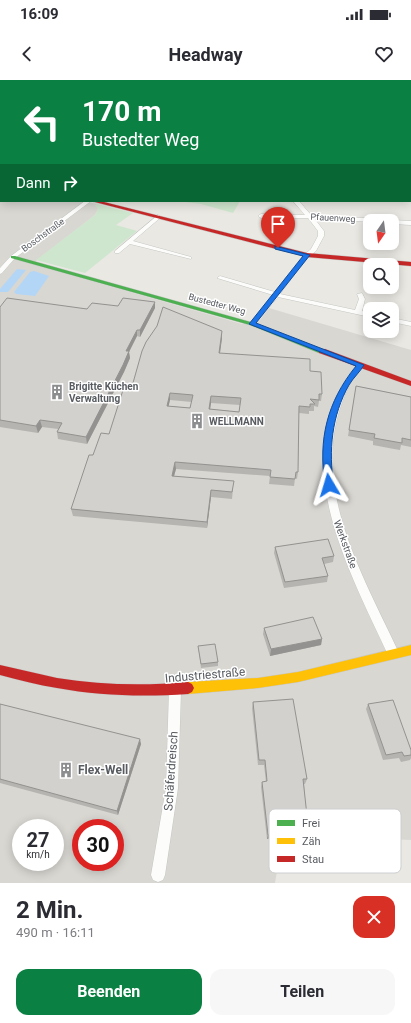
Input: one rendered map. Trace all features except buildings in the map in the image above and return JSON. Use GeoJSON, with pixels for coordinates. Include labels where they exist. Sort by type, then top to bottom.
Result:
{"type":"FeatureCollection","features":[{"type":"Feature","properties":{"kind":"street","name":"Boschstraße"},"geometry":{"type":"LineString","coordinates":[[0,272],[13,258],[87,202]]}},
{"type":"Feature","properties":{"kind":"street"},"geometry":{"type":"LineString","coordinates":[[98,202],[307,255],[411,264]]}},
{"type":"Feature","properties":{"kind":"street"},"geometry":{"type":"LineString","coordinates":[[252,324],[276,295],[303,258],[314,250],[321,236],[321,231],[297,202]]}},
{"type":"Feature","properties":{"kind":"street","name":"Pfauenweg"},"geometry":{"type":"LineString","coordinates":[[261,216],[309,216],[363,220]]}},
{"type":"Feature","properties":{"kind":"street"},"geometry":{"type":"LineString","coordinates":[[117,252],[158,217]]}},
{"type":"Feature","properties":{"kind":"street"},"geometry":{"type":"LineString","coordinates":[[399,222],[411,223]]}},
{"type":"Feature","properties":{"kind":"street"},"geometry":{"type":"LineString","coordinates":[[130,242],[189,258]]}},
{"type":"Feature","properties":{"kind":"street","name":"Bustedter Weg"},"geometry":{"type":"LineString","coordinates":[[13,258],[252,324],[411,384]]}},
{"type":"Feature","properties":{"kind":"street"},"geometry":{"type":"LineString","coordinates":[[220,278],[276,295],[363,314]]}},
{"type":"Feature","properties":{"kind":"street"},"geometry":{"type":"LineString","coordinates":[[358,313],[362,299],[360,294]]}},
{"type":"Feature","properties":{"kind":"street"},"geometry":{"type":"LineString","coordinates":[[399,321],[411,324]]}},
{"type":"Feature","properties":{"kind":"street","name":"Werkstraße"},"geometry":{"type":"LineString","coordinates":[[361,365],[346,383],[338,402],[327,444],[327,470],[334,510],[347,553],[393,653]]}},
{"type":"Feature","properties":{"kind":"street","name":"Industriestraße"},"geometry":{"type":"LineString","coordinates":[[0,670],[55,683],[92,688],[129,691],[175,690],[298,677],[344,667],[393,653],[411,650]]}},
{"type":"Feature","properties":{"kind":"street","name":"Schäferdreisch"},"geometry":{"type":"LineString","coordinates":[[158,875],[172,788],[175,690]]}},
{"type":"Feature","properties":{"kind":"shaded area"},"geometry":{"type":"Polygon","coordinates":[[[0,202],[88,202],[97,204],[98,209],[95,215],[32,264],[242,324],[259,321],[269,308],[363,336],[363,338],[370,338],[411,350],[411,840],[401,840],[401,809],[269,809],[269,873],[277,873],[275,883],[0,883],[0,202]]]}},
{"type":"Feature","properties":{"kind":"green space"},"geometry":{"type":"Polygon","coordinates":[[[186,202],[239,202],[233,213],[201,204],[186,202]]]}},
{"type":"Feature","properties":{"kind":"green space"},"geometry":{"type":"Polygon","coordinates":[[[97,204],[133,213],[116,225],[137,231],[85,273],[36,260],[95,215],[98,209],[95,205],[97,204]]]}},
{"type":"Feature","properties":{"kind":"water"},"geometry":{"type":"Polygon","coordinates":[[[17,269],[26,270],[8,292],[0,292],[0,289],[17,269]]]}},
{"type":"Feature","properties":{"kind":"water"},"geometry":{"type":"Polygon","coordinates":[[[34,271],[49,276],[35,296],[16,294],[14,292],[30,272],[34,271]]]}},
{"type":"Feature","properties":{"kind":"traffic: fast"},"geometry":{"type":"LineString","coordinates":[[13,257],[252,324],[322,351]]}},
{"type":"Feature","properties":{"kind":"traffic: slow"},"geometry":{"type":"LineString","coordinates":[[188,688],[258,683],[298,677],[411,650]]}},
{"type":"Feature","properties":{"kind":"traffic: jam"},"geometry":{"type":"LineString","coordinates":[[98,202],[307,255],[411,264]]}},
{"type":"Feature","properties":{"kind":"traffic: jam"},"geometry":{"type":"LineString","coordinates":[[322,351],[411,384]]}},
{"type":"Feature","properties":{"kind":"traffic: jam"},"geometry":{"type":"LineString","coordinates":[[0,670],[50,682],[89,687],[122,690],[188,688]]}},
{"type":"Feature","properties":{"kind":"place","name":"Brigitte Küchen Verwaltung"},"geometry":{"type":"Point","coordinates":[57,392]}},
{"type":"Feature","properties":{"kind":"place","name":"WELLMANN"},"geometry":{"type":"Point","coordinates":[197,421]}},
{"type":"Feature","properties":{"kind":"place","name":"Flex-Well"},"geometry":{"type":"Point","coordinates":[66,770]}},
{"type":"Feature","properties":{"kind":"route"},"geometry":{"type":"LineString","coordinates":[[278,248],[307,255],[303,258],[277,294],[252,324],[361,365],[346,383],[332,421],[327,444],[327,470],[329,485]]}}]}
